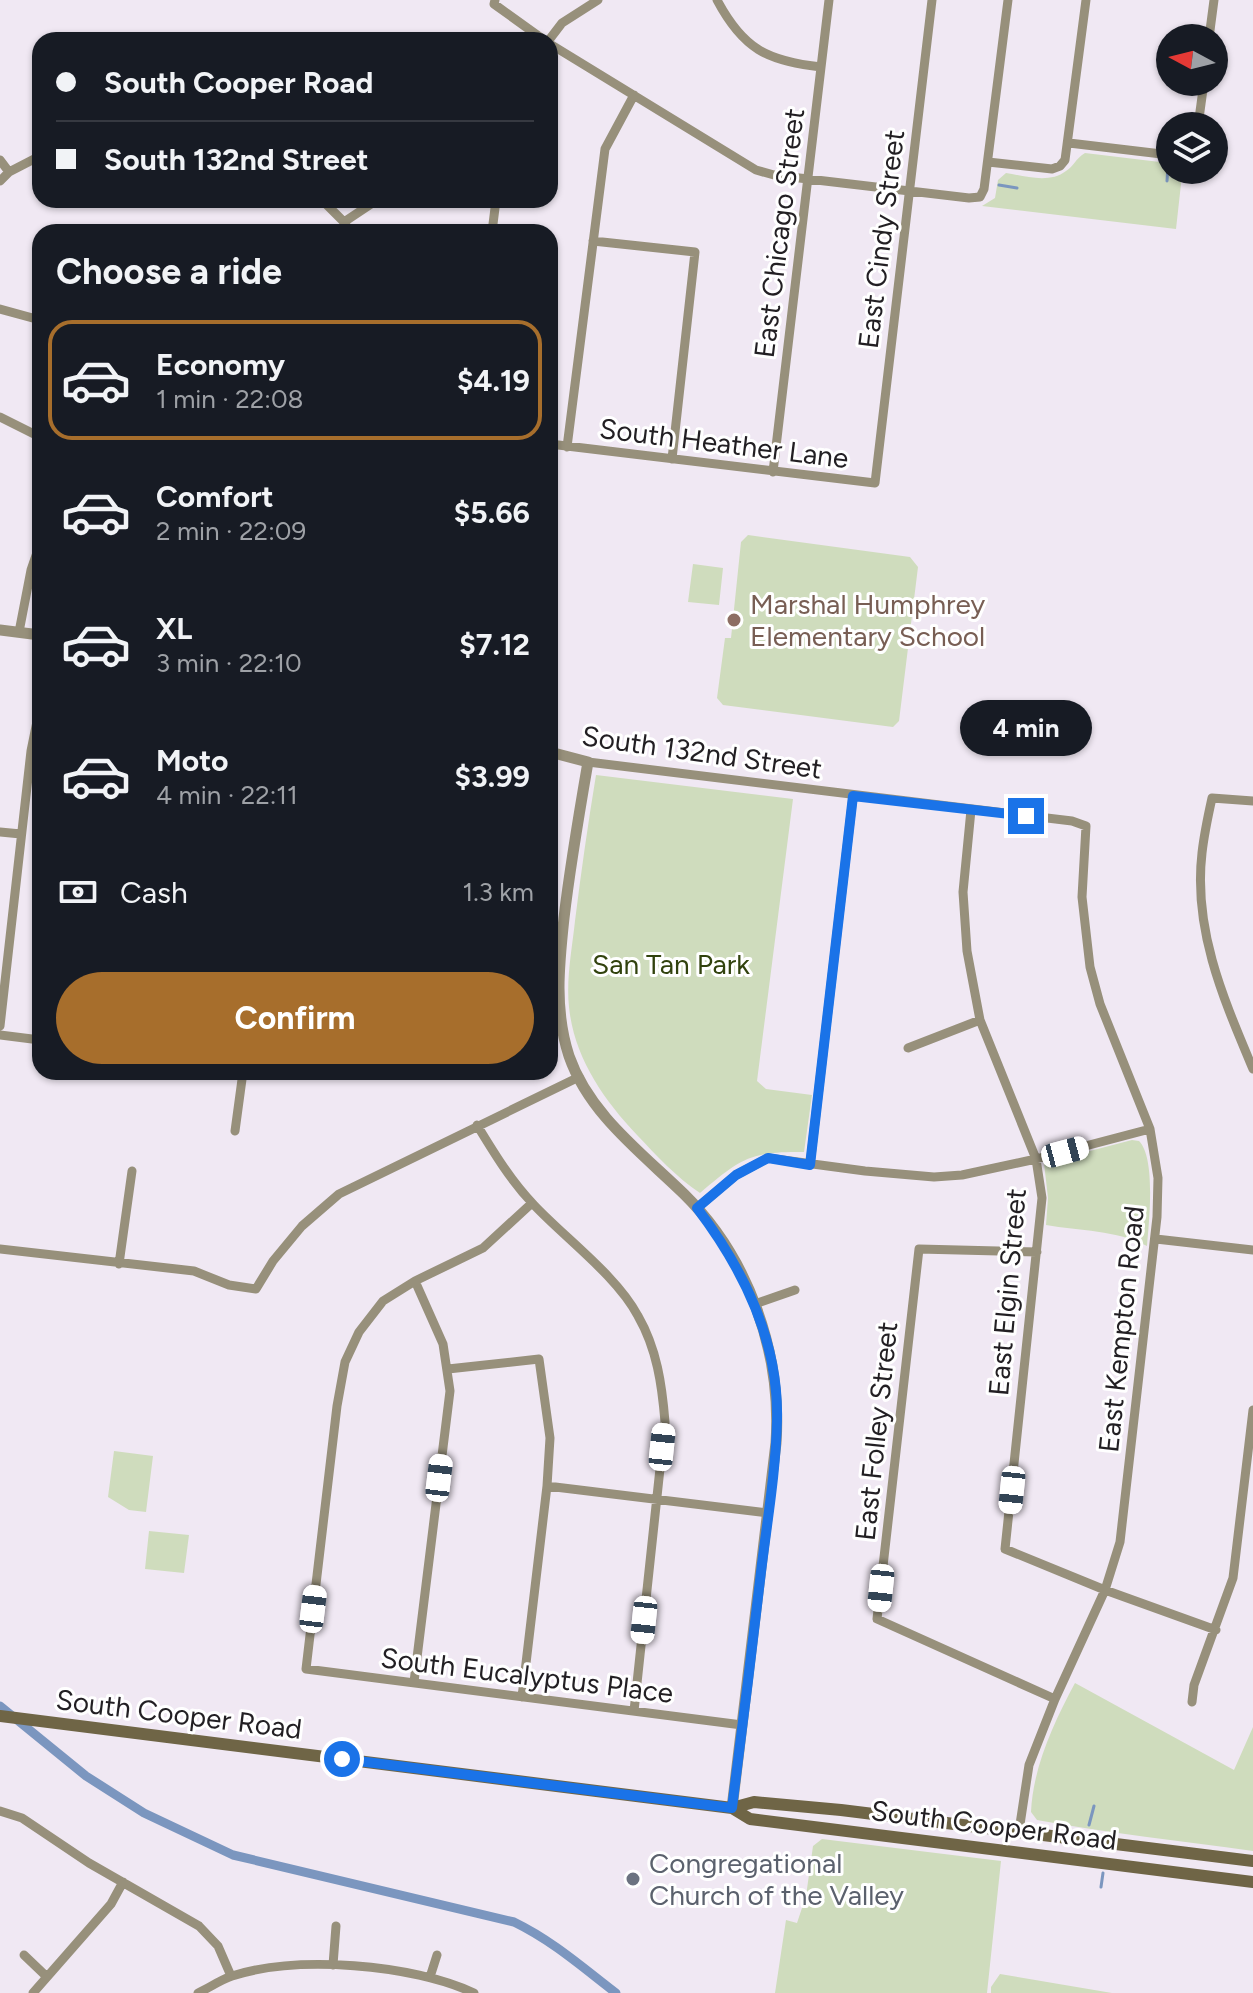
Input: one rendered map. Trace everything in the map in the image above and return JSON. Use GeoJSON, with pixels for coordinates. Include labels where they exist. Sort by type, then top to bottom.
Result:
{"type":"FeatureCollection","features":[{"type":"Feature","properties":{"kind":"main road","name":"South Cooper Road"},"geometry":{"type":"LineString","coordinates":[[2,1716],[732,1808],[754,1802],[807,1807],[1253,1861]]}},
{"type":"Feature","properties":{"kind":"main road"},"geometry":{"type":"LineString","coordinates":[[805,1826],[807,1807]]}},
{"type":"Feature","properties":{"kind":"main road","name":"South Cooper Road"},"geometry":{"type":"LineString","coordinates":[[732,1808],[750,1819],[1253,1882]]}},
{"type":"Feature","properties":{"kind":"main road"},"geometry":{"type":"LineString","coordinates":[[1017,1852],[1019,1831]]}},
{"type":"Feature","properties":{"kind":"street"},"geometry":{"type":"LineString","coordinates":[[495,0],[494,4],[534,32]]}},
{"type":"Feature","properties":{"kind":"street"},"geometry":{"type":"LineString","coordinates":[[554,32],[562,23],[598,0]]}},
{"type":"Feature","properties":{"kind":"street"},"geometry":{"type":"LineString","coordinates":[[717,0],[730,24],[750,46],[771,58],[821,67]]}},
{"type":"Feature","properties":{"kind":"street","name":"East Chicago Street"},"geometry":{"type":"LineString","coordinates":[[773,472],[829,0]]}},
{"type":"Feature","properties":{"kind":"street","name":"East Cindy Street"},"geometry":{"type":"LineString","coordinates":[[875,483],[932,0]]}},
{"type":"Feature","properties":{"kind":"street"},"geometry":{"type":"LineString","coordinates":[[558,48],[756,170],[807,179],[980,197],[988,162],[1008,0]]}},
{"type":"Feature","properties":{"kind":"street"},"geometry":{"type":"LineString","coordinates":[[988,162],[1052,169],[1065,160],[1086,0]]}},
{"type":"Feature","properties":{"kind":"street"},"geometry":{"type":"LineString","coordinates":[[1211,24],[1214,0]]}},
{"type":"Feature","properties":{"kind":"street"},"geometry":{"type":"LineString","coordinates":[[567,447],[605,149],[634,95]]}},
{"type":"Feature","properties":{"kind":"street"},"geometry":{"type":"LineString","coordinates":[[1069,143],[1156,153]]}},
{"type":"Feature","properties":{"kind":"street"},"geometry":{"type":"LineString","coordinates":[[0,160],[9,172]]}},
{"type":"Feature","properties":{"kind":"street"},"geometry":{"type":"LineString","coordinates":[[0,181],[9,172],[32,160]]}},
{"type":"Feature","properties":{"kind":"street"},"geometry":{"type":"LineString","coordinates":[[330,208],[344,222],[365,208]]}},
{"type":"Feature","properties":{"kind":"street"},"geometry":{"type":"LineString","coordinates":[[593,241],[695,252],[672,459]]}},
{"type":"Feature","properties":{"kind":"street"},"geometry":{"type":"LineString","coordinates":[[0,309],[32,318]]}},
{"type":"Feature","properties":{"kind":"street"},"geometry":{"type":"LineString","coordinates":[[0,417],[32,433]]}},
{"type":"Feature","properties":{"kind":"street","name":"South Heather Lane"},"geometry":{"type":"LineString","coordinates":[[558,445],[875,483]]}},
{"type":"Feature","properties":{"kind":"street"},"geometry":{"type":"LineString","coordinates":[[19,632],[32,567]]}},
{"type":"Feature","properties":{"kind":"street"},"geometry":{"type":"LineString","coordinates":[[0,630],[32,634]]}},
{"type":"Feature","properties":{"kind":"street","name":"South 132nd Street"},"geometry":{"type":"LineString","coordinates":[[558,754],[588,762],[1072,821],[1086,826]]}},
{"type":"Feature","properties":{"kind":"street"},"geometry":{"type":"LineString","coordinates":[[558,951],[588,762]]}},
{"type":"Feature","properties":{"kind":"street"},"geometry":{"type":"LineString","coordinates":[[0,1026],[5,945],[32,773]]}},
{"type":"Feature","properties":{"kind":"street"},"geometry":{"type":"LineString","coordinates":[[810,1165],[853,796]]}},
{"type":"Feature","properties":{"kind":"street"},"geometry":{"type":"LineString","coordinates":[[1253,801],[1212,798],[1201,855],[1202,899],[1209,953],[1219,988],[1253,1069]]}},
{"type":"Feature","properties":{"kind":"street","name":"East Elgin Street"},"geometry":{"type":"LineString","coordinates":[[971,810],[963,892],[967,951],[980,1020],[1036,1159],[1042,1198],[1005,1549],[1105,1590]]}},
{"type":"Feature","properties":{"kind":"street","name":"East Kempton Road"},"geometry":{"type":"LineString","coordinates":[[1019,1831],[1029,1765],[1055,1699],[1105,1590],[1120,1542],[1156,1239],[1158,1178],[1150,1129],[1100,1004],[1090,967],[1082,897],[1086,826]]}},
{"type":"Feature","properties":{"kind":"street"},"geometry":{"type":"LineString","coordinates":[[0,832],[21,834]]}},
{"type":"Feature","properties":{"kind":"street"},"geometry":{"type":"LineString","coordinates":[[558,1001],[569,1056],[579,1077],[609,1121],[697,1208],[732,1257],[755,1304],[768,1349],[776,1393],[777,1420],[732,1808]]}},
{"type":"Feature","properties":{"kind":"street"},"geometry":{"type":"LineString","coordinates":[[908,1048],[980,1020]]}},
{"type":"Feature","properties":{"kind":"street"},"geometry":{"type":"LineString","coordinates":[[0,1035],[32,1039]]}},
{"type":"Feature","properties":{"kind":"street"},"geometry":{"type":"LineString","coordinates":[[0,1249],[194,1271],[229,1285],[256,1289],[273,1261],[302,1226],[339,1194],[579,1077]]}},
{"type":"Feature","properties":{"kind":"street"},"geometry":{"type":"LineString","coordinates":[[235,1131],[242,1080]]}},
{"type":"Feature","properties":{"kind":"street"},"geometry":{"type":"LineString","coordinates":[[477,1125],[503,1167],[532,1203],[620,1291],[638,1314],[662,1383],[665,1422],[634,1711]]}},
{"type":"Feature","properties":{"kind":"street"},"geometry":{"type":"LineString","coordinates":[[697,1208],[736,1175],[768,1158],[934,1177],[962,1175],[1150,1129]]}},
{"type":"Feature","properties":{"kind":"street"},"geometry":{"type":"LineString","coordinates":[[119,1264],[132,1171]]}},
{"type":"Feature","properties":{"kind":"street"},"geometry":{"type":"LineString","coordinates":[[414,1682],[450,1391],[438,1329],[415,1281],[483,1248],[532,1203]]}},
{"type":"Feature","properties":{"kind":"street"},"geometry":{"type":"LineString","coordinates":[[1156,1239],[1253,1250]]}},
{"type":"Feature","properties":{"kind":"street","name":"East Folley Street"},"geometry":{"type":"LineString","coordinates":[[1037,1252],[919,1249],[877,1619],[1055,1699]]}},
{"type":"Feature","properties":{"kind":"street","name":"South Eucalyptus Place"},"geometry":{"type":"LineString","coordinates":[[415,1281],[383,1301],[359,1332],[345,1362],[306,1669],[742,1725]]}},
{"type":"Feature","properties":{"kind":"street"},"geometry":{"type":"LineString","coordinates":[[755,1304],[795,1290]]}},
{"type":"Feature","properties":{"kind":"street"},"geometry":{"type":"LineString","coordinates":[[448,1369],[539,1359],[550,1438],[522,1697]]}},
{"type":"Feature","properties":{"kind":"street"},"geometry":{"type":"LineString","coordinates":[[1192,1702],[1194,1685],[1233,1578],[1253,1410]]}},
{"type":"Feature","properties":{"kind":"street"},"geometry":{"type":"LineString","coordinates":[[547,1486],[768,1513]]}},
{"type":"Feature","properties":{"kind":"street"},"geometry":{"type":"LineString","coordinates":[[1105,1590],[1216,1630]]}},
{"type":"Feature","properties":{"kind":"street"},"geometry":{"type":"LineString","coordinates":[[0,1811],[22,1818],[199,1926],[218,1946],[231,1976]]}},
{"type":"Feature","properties":{"kind":"street"},"geometry":{"type":"LineString","coordinates":[[33,1993],[111,1904],[123,1882]]}},
{"type":"Feature","properties":{"kind":"street"},"geometry":{"type":"LineString","coordinates":[[333,1965],[336,1926]]}},
{"type":"Feature","properties":{"kind":"street"},"geometry":{"type":"LineString","coordinates":[[24,1955],[46,1976]]}},
{"type":"Feature","properties":{"kind":"street"},"geometry":{"type":"LineString","coordinates":[[430,1977],[437,1955]]}},
{"type":"Feature","properties":{"kind":"street"},"geometry":{"type":"LineString","coordinates":[[198,1993],[231,1976],[287,1966],[333,1965],[430,1977],[469,1992]]}},
{"type":"Feature","properties":{"kind":"green space"},"geometry":{"type":"Polygon","coordinates":[[[1085,153],[1156,162],[1156,184],[1181,184],[1176,229],[982,206],[995,198],[998,180],[1006,173],[1052,177],[1069,169],[1085,153]]]}},
{"type":"Feature","properties":{"kind":"green space"},"geometry":{"type":"Polygon","coordinates":[[[748,535],[910,557],[918,567],[899,721],[893,727],[723,705],[717,698],[725,638],[731,638],[741,542],[748,535]]]}},
{"type":"Feature","properties":{"kind":"green space"},"geometry":{"type":"Polygon","coordinates":[[[693,564],[723,568],[719,605],[688,602],[693,564]]]}},
{"type":"Feature","properties":{"kind":"green space","name":"San Tan Park"},"geometry":{"type":"Polygon","coordinates":[[[596,775],[793,799],[757,1081],[766,1089],[812,1095],[804,1152],[771,1153],[747,1159],[700,1193],[667,1166],[613,1107],[584,1060],[572,1025],[568,996],[570,964],[596,775]]]}},
{"type":"Feature","properties":{"kind":"green space"},"geometry":{"type":"Polygon","coordinates":[[[1132,1140],[1139,1141],[1144,1149],[1150,1175],[1147,1246],[1111,1234],[1046,1225],[1048,1198],[1044,1163],[1132,1140]]]}},
{"type":"Feature","properties":{"kind":"green space"},"geometry":{"type":"Polygon","coordinates":[[[114,1451],[153,1456],[146,1512],[129,1510],[108,1497],[114,1451]]]}},
{"type":"Feature","properties":{"kind":"green space"},"geometry":{"type":"Polygon","coordinates":[[[149,1531],[189,1535],[184,1573],[145,1569],[149,1531]]]}},
{"type":"Feature","properties":{"kind":"green space"},"geometry":{"type":"Polygon","coordinates":[[[1075,1683],[1234,1770],[1253,1727],[1253,1851],[1037,1820],[1031,1812],[1040,1762],[1075,1683]]]}},
{"type":"Feature","properties":{"kind":"green space"},"geometry":{"type":"Polygon","coordinates":[[[822,1839],[1001,1861],[987,1993],[775,1993],[786,1920],[797,1923],[806,1896],[813,1846],[822,1839]]]}},
{"type":"Feature","properties":{"kind":"green space"},"geometry":{"type":"Polygon","coordinates":[[[1000,1974],[1112,1993],[991,1993],[991,1987],[1000,1974]]]}},
{"type":"Feature","properties":{"kind":"waterway"},"geometry":{"type":"LineString","coordinates":[[999,185],[1017,188]]}},
{"type":"Feature","properties":{"kind":"waterway"},"geometry":{"type":"LineString","coordinates":[[0,1706],[86,1776],[144,1813],[233,1855],[514,1922],[554,1946],[616,1993]]}},
{"type":"Feature","properties":{"kind":"waterway"},"geometry":{"type":"LineString","coordinates":[[1089,1825],[1094,1806]]}},
{"type":"Feature","properties":{"kind":"waterway"},"geometry":{"type":"LineString","coordinates":[[1101,1887],[1103,1873]]}},
{"type":"Feature","properties":{"kind":"place","name":"Marshal Humphrey Elementary School"},"geometry":{"type":"Point","coordinates":[734,620]}},
{"type":"Feature","properties":{"kind":"place","name":"Congregational Church of the Valley"},"geometry":{"type":"Point","coordinates":[633,1879]}},
{"type":"Feature","properties":{"kind":"route"},"geometry":{"type":"LineString","coordinates":[[342,1759],[732,1808],[771,1493],[776,1393],[763,1327],[748,1287],[721,1239],[697,1208],[736,1175],[768,1158],[810,1165],[853,796],[1026,816]]}}]}
